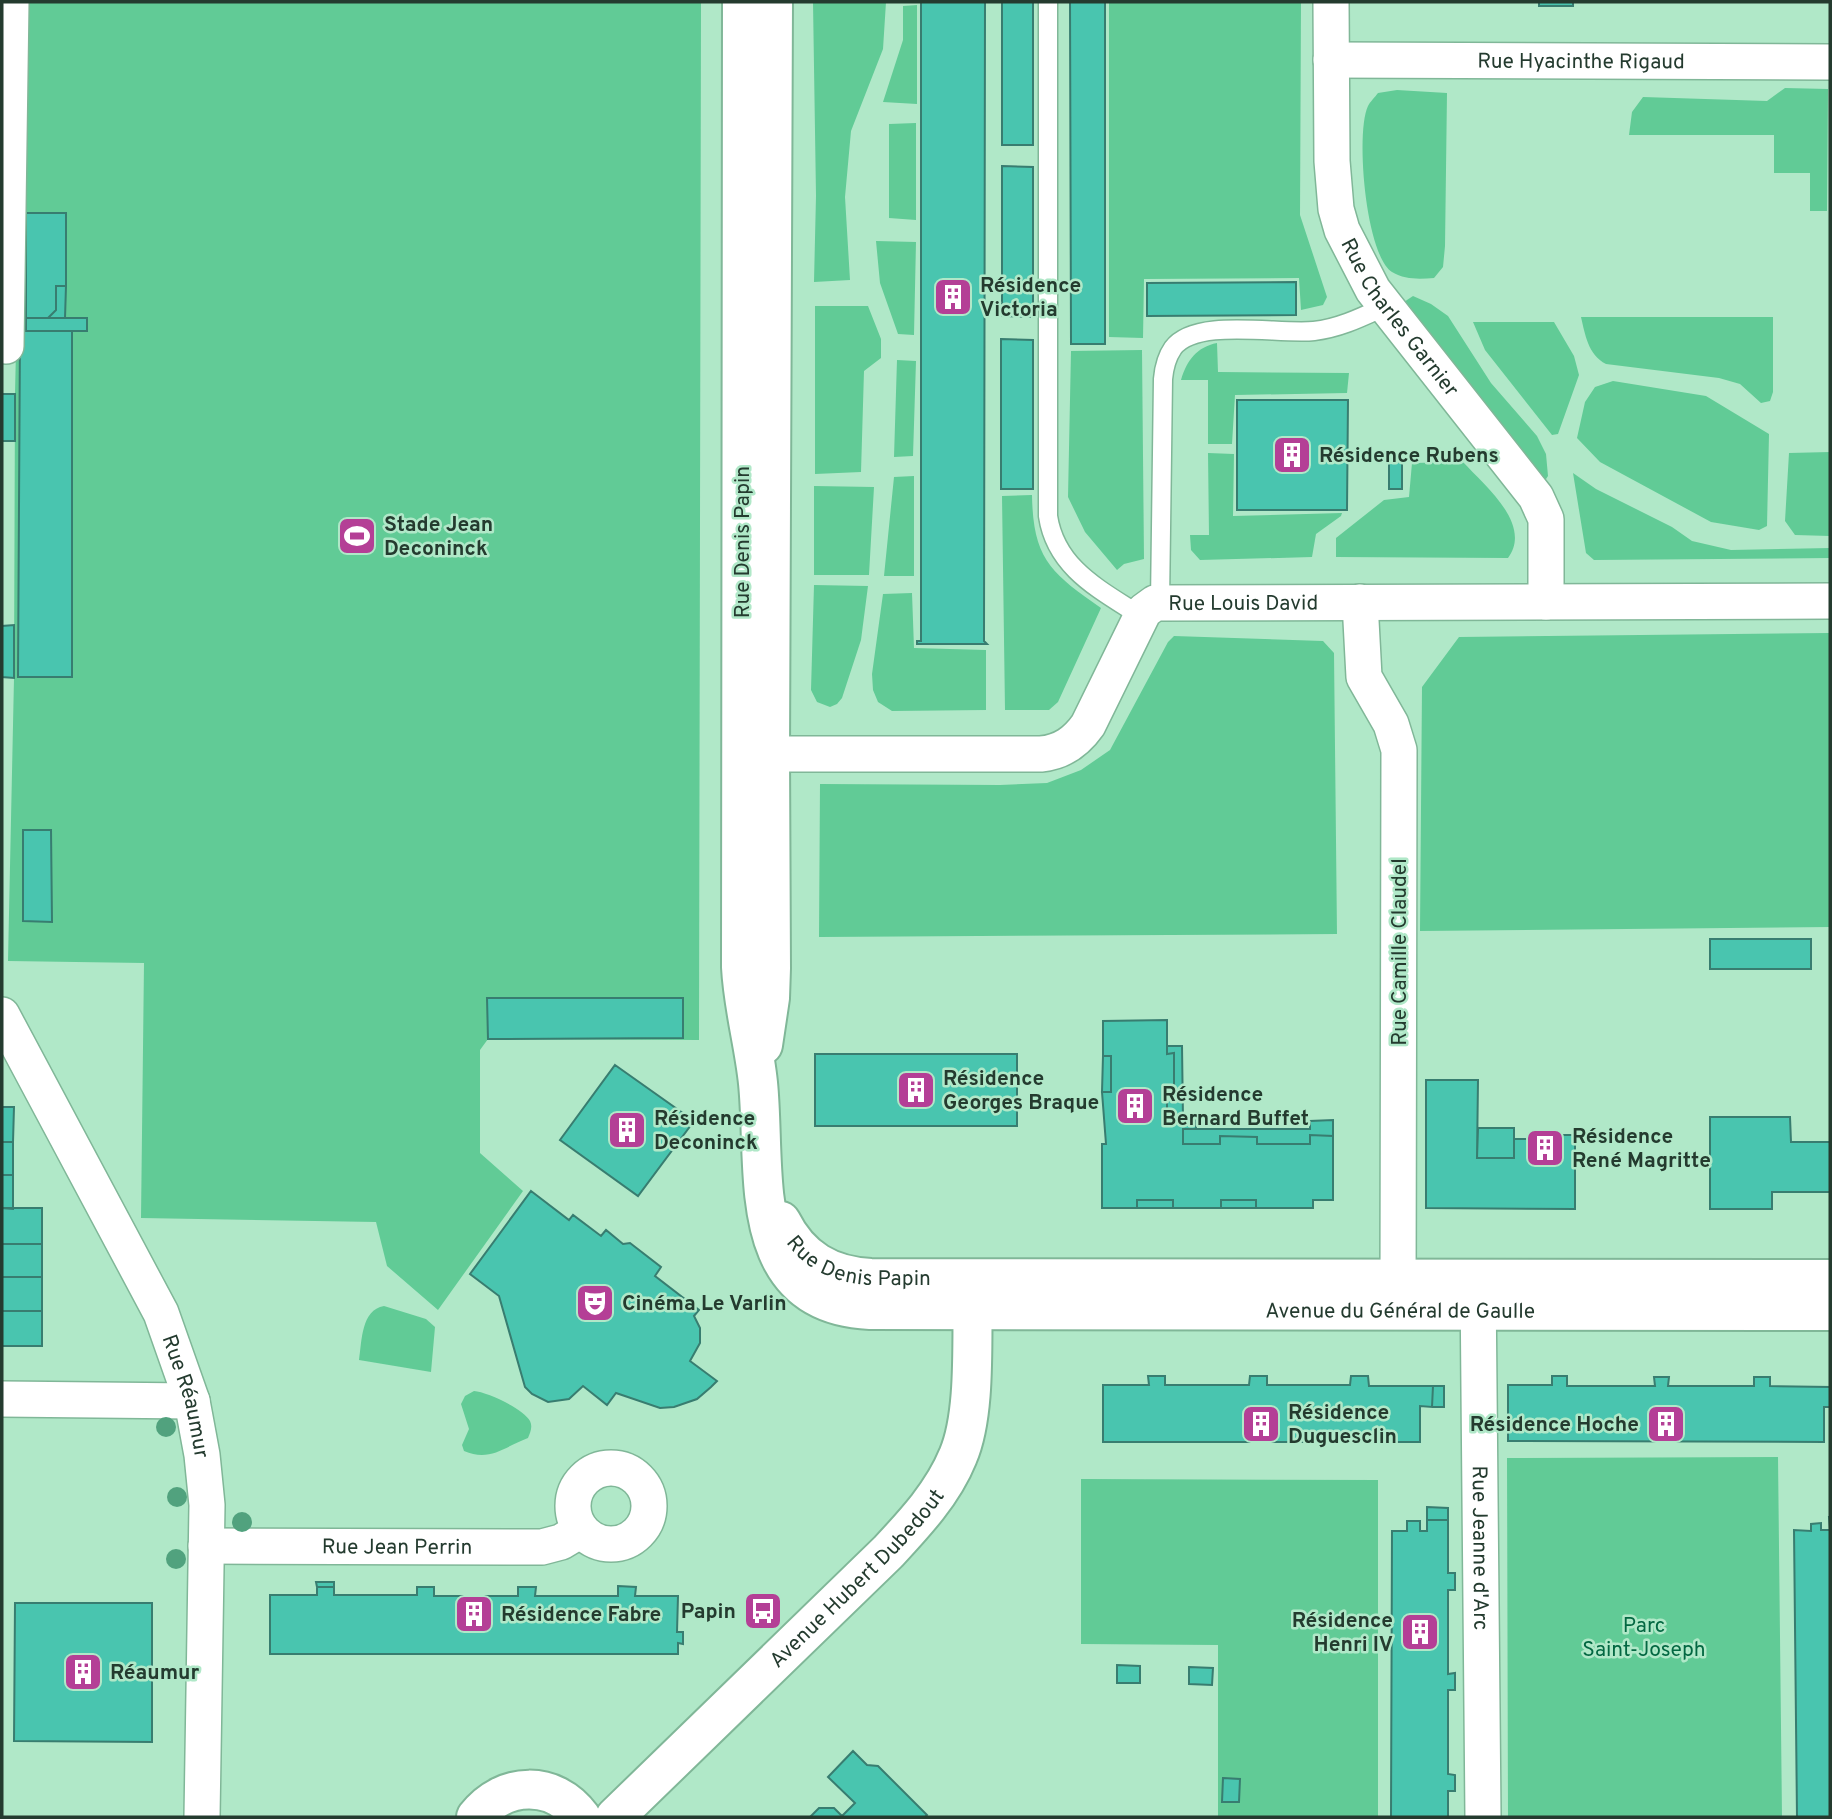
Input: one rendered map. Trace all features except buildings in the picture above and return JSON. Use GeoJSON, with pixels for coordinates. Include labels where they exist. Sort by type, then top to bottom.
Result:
{"type":"FeatureCollection","features":[{"type":"Feature","properties":{"kind":"street"},"geometry":{"type":"LineString","coordinates":[[6,346],[11,2]]}},
{"type":"Feature","properties":{"kind":"street","name":"Rue Denis Papin"},"geometry":{"type":"LineString","coordinates":[[742,2],[756,754],[771,968],[770,998],[758,1082],[764,1203],[772,1239],[789,1272],[813,1295],[831,1304],[854,1309],[972,1294]]}},
{"type":"Feature","properties":{"kind":"street","name":"Rue Denis Papin"},"geometry":{"type":"LineString","coordinates":[[756,754],[773,2]]}},
{"type":"Feature","properties":{"kind":"street","name":"Rue Charles Garnier"},"geometry":{"type":"LineString","coordinates":[[1331,2],[1332,161],[1336,209],[1342,230],[1361,270],[1385,306],[1536,496],[1546,519],[1546,602]]}},
{"type":"Feature","properties":{"kind":"street","name":"Rue Hyacinthe Rigaud"},"geometry":{"type":"LineString","coordinates":[[1331,60],[1830,62]]}},
{"type":"Feature","properties":{"kind":"street","name":"Rue Louis David"},"geometry":{"type":"LineString","coordinates":[[756,754],[1041,754],[1060,750],[1082,733],[1093,717],[1151,610],[1360,602],[1830,601]]}},
{"type":"Feature","properties":{"kind":"street","name":"Rue Camille Claudel"},"geometry":{"type":"LineString","coordinates":[[1360,602],[1364,677],[1391,724],[1399,750],[1398,1295]]}},
{"type":"Feature","properties":{"kind":"street","name":"Rue Réaumur"},"geometry":{"type":"LineString","coordinates":[[2,1015],[160,1313],[192,1401],[205,1479],[202,1817]]}},
{"type":"Feature","properties":{"kind":"street","name":"Avenue du Général de Gaulle"},"geometry":{"type":"LineString","coordinates":[[972,1294],[1478,1295],[1830,1279]]}},
{"type":"Feature","properties":{"kind":"street","name":"Avenue Hubert Dubedout"},"geometry":{"type":"LineString","coordinates":[[615,1817],[888,1552],[941,1489],[958,1456],[969,1420],[972,1294]]}},
{"type":"Feature","properties":{"kind":"street","name":"Avenue du Général de Gaulle"},"geometry":{"type":"LineString","coordinates":[[1478,1295],[1830,1311]]}},
{"type":"Feature","properties":{"kind":"street","name":"Rue Jeanne d'Arc"},"geometry":{"type":"LineString","coordinates":[[1478,1295],[1483,1817]]}},
{"type":"Feature","properties":{"kind":"street"},"geometry":{"type":"LineString","coordinates":[[2,1399],[192,1401]]}},
{"type":"Feature","properties":{"kind":"street","name":"Rue Jean Perrin"},"geometry":{"type":"LineString","coordinates":[[206,1546],[542,1547],[561,1542],[581,1530]]}},
{"type":"Feature","properties":{"kind":"street"},"geometry":{"type":"LineString","coordinates":[[476,1817],[500,1796],[530,1789],[559,1797],[570,1804],[581,1817]]}},
{"type":"Feature","properties":{"kind":"lane"},"geometry":{"type":"LineString","coordinates":[[1048,2],[1048,516],[1054,543],[1081,575],[1151,610],[1163,379],[1165,363],[1180,341],[1206,331],[1311,332],[1340,327],[1385,306]]}},
{"type":"Feature","properties":{"kind":"green space","name":"Stade Jean Deconinck"},"geometry":{"type":"Polygon","coordinates":[[[24,2],[701,2],[699,1040],[488,1039],[480,1050],[480,1153],[523,1191],[438,1310],[387,1266],[376,1222],[141,1218],[144,963],[8,961],[14,678],[15,394],[24,2]]]}},
{"type":"Feature","properties":{"kind":"green space"},"geometry":{"type":"Polygon","coordinates":[[[813,2],[886,2],[883,49],[851,131],[845,197],[850,280],[814,282],[816,196],[813,2]]]}},
{"type":"Feature","properties":{"kind":"green space"},"geometry":{"type":"Polygon","coordinates":[[[1109,2],[1301,2],[1300,215],[1327,297],[1323,305],[1301,310],[1299,278],[1144,279],[1143,338],[1109,337],[1109,2]]]}},
{"type":"Feature","properties":{"kind":"green space"},"geometry":{"type":"Polygon","coordinates":[[[917,5],[917,104],[883,102],[903,40],[903,6],[917,5]]]}},
{"type":"Feature","properties":{"kind":"green space"},"geometry":{"type":"Polygon","coordinates":[[[1785,88],[1828,89],[1827,211],[1810,211],[1810,173],[1774,173],[1774,135],[1629,135],[1632,112],[1643,97],[1767,101],[1785,88]]]}},
{"type":"Feature","properties":{"kind":"green space"},"geometry":{"type":"Polygon","coordinates":[[[1397,90],[1447,93],[1445,246],[1443,267],[1434,278],[1407,278],[1392,272],[1383,261],[1375,243],[1370,220],[1363,166],[1364,120],[1368,106],[1378,93],[1397,90]]]}},
{"type":"Feature","properties":{"kind":"green space"},"geometry":{"type":"Polygon","coordinates":[[[916,123],[916,220],[889,218],[889,124],[916,123]]]}},
{"type":"Feature","properties":{"kind":"green space"},"geometry":{"type":"Polygon","coordinates":[[[876,241],[916,242],[914,335],[898,334],[880,283],[876,241]]]}},
{"type":"Feature","properties":{"kind":"green space"},"geometry":{"type":"Polygon","coordinates":[[[1413,296],[1448,316],[1491,383],[1537,436],[1546,454],[1548,476],[1544,482],[1401,304],[1413,296]]]}},
{"type":"Feature","properties":{"kind":"green space"},"geometry":{"type":"Polygon","coordinates":[[[815,306],[868,306],[881,339],[881,358],[864,371],[861,472],[815,474],[815,306]]]}},
{"type":"Feature","properties":{"kind":"green space"},"geometry":{"type":"Polygon","coordinates":[[[1581,317],[1773,317],[1773,392],[1770,401],[1761,403],[1740,384],[1719,378],[1606,364],[1591,350],[1581,317]]]}},
{"type":"Feature","properties":{"kind":"green space"},"geometry":{"type":"Polygon","coordinates":[[[1473,322],[1554,322],[1574,356],[1579,375],[1558,434],[1552,435],[1485,350],[1473,322]]]}},
{"type":"Feature","properties":{"kind":"green space"},"geometry":{"type":"Polygon","coordinates":[[[1217,343],[1218,372],[1349,373],[1347,393],[1235,395],[1232,444],[1208,444],[1208,380],[1181,380],[1186,366],[1198,351],[1217,343]]]}},
{"type":"Feature","properties":{"kind":"green space"},"geometry":{"type":"Polygon","coordinates":[[[1142,350],[1144,559],[1124,564],[1117,570],[1085,532],[1068,497],[1071,351],[1142,350]]]}},
{"type":"Feature","properties":{"kind":"green space"},"geometry":{"type":"Polygon","coordinates":[[[897,360],[916,361],[913,456],[894,457],[897,360]]]}},
{"type":"Feature","properties":{"kind":"green space"},"geometry":{"type":"Polygon","coordinates":[[[1613,381],[1706,396],[1769,434],[1767,526],[1759,530],[1711,522],[1600,462],[1577,438],[1585,402],[1595,387],[1613,381]]]}},
{"type":"Feature","properties":{"kind":"green space"},"geometry":{"type":"Polygon","coordinates":[[[1830,452],[1830,536],[1795,535],[1785,521],[1789,453],[1830,452]]]}},
{"type":"Feature","properties":{"kind":"green space"},"geometry":{"type":"Polygon","coordinates":[[[1208,453],[1234,454],[1233,516],[1342,513],[1341,516],[1316,534],[1312,557],[1200,560],[1191,550],[1190,535],[1209,535],[1208,453]]]}},
{"type":"Feature","properties":{"kind":"green space"},"geometry":{"type":"Polygon","coordinates":[[[1463,462],[1503,506],[1510,519],[1514,545],[1508,558],[1336,557],[1336,538],[1384,500],[1409,497],[1412,463],[1463,462]]]}},
{"type":"Feature","properties":{"kind":"green space"},"geometry":{"type":"Polygon","coordinates":[[[1573,473],[1596,489],[1672,527],[1692,541],[1731,550],[1830,548],[1830,558],[1594,560],[1586,553],[1573,473]]]}},
{"type":"Feature","properties":{"kind":"green space"},"geometry":{"type":"Polygon","coordinates":[[[914,476],[914,576],[884,576],[894,477],[914,476]]]}},
{"type":"Feature","properties":{"kind":"green space"},"geometry":{"type":"Polygon","coordinates":[[[814,486],[874,487],[869,575],[814,575],[814,486]]]}},
{"type":"Feature","properties":{"kind":"green space"},"geometry":{"type":"Polygon","coordinates":[[[1032,495],[1036,535],[1048,562],[1069,585],[1101,608],[1058,702],[1049,710],[1005,710],[1002,496],[1032,495]]]}},
{"type":"Feature","properties":{"kind":"green space"},"geometry":{"type":"Polygon","coordinates":[[[814,585],[868,586],[861,640],[842,698],[830,707],[817,702],[811,690],[814,585]]]}},
{"type":"Feature","properties":{"kind":"green space"},"geometry":{"type":"Polygon","coordinates":[[[912,593],[914,648],[986,650],[986,710],[892,711],[878,702],[873,690],[872,674],[883,594],[912,593]]]}},
{"type":"Feature","properties":{"kind":"green space"},"geometry":{"type":"Polygon","coordinates":[[[1830,633],[1830,927],[1420,931],[1422,687],[1459,637],[1830,633]]]}},
{"type":"Feature","properties":{"kind":"green space"},"geometry":{"type":"Polygon","coordinates":[[[1174,636],[1323,641],[1334,653],[1337,934],[819,937],[820,784],[1047,783],[1081,770],[1110,750],[1168,642],[1174,636]]]}},
{"type":"Feature","properties":{"kind":"green space"},"geometry":{"type":"Polygon","coordinates":[[[384,1306],[426,1319],[435,1327],[431,1372],[359,1360],[367,1320],[371,1313],[384,1306]]]}},
{"type":"Feature","properties":{"kind":"green space"},"geometry":{"type":"Polygon","coordinates":[[[474,1391],[487,1394],[521,1411],[530,1421],[528,1438],[489,1454],[464,1451],[462,1445],[469,1429],[461,1404],[465,1396],[474,1391]]]}},
{"type":"Feature","properties":{"kind":"green space","name":"Parc Saint-Joseph"},"geometry":{"type":"Polygon","coordinates":[[[1778,1457],[1782,1817],[1508,1817],[1507,1458],[1778,1457]]]}},
{"type":"Feature","properties":{"kind":"green space"},"geometry":{"type":"Polygon","coordinates":[[[1081,1479],[1378,1480],[1378,1817],[1218,1817],[1218,1645],[1081,1644],[1081,1479]]]}},
{"type":"Feature","properties":{"kind":"place","name":"Résidence Victoria"},"geometry":{"type":"Point","coordinates":[953,297]}},
{"type":"Feature","properties":{"kind":"place","name":"Résidence Rubens"},"geometry":{"type":"Point","coordinates":[1292,455]}},
{"type":"Feature","properties":{"kind":"place","name":"Stade Jean Deconinck"},"geometry":{"type":"Point","coordinates":[357,536]}},
{"type":"Feature","properties":{"kind":"place","name":"Résidence Georges Braque"},"geometry":{"type":"Point","coordinates":[916,1090]}},
{"type":"Feature","properties":{"kind":"place","name":"Résidence Bernard Buffet"},"geometry":{"type":"Point","coordinates":[1135,1106]}},
{"type":"Feature","properties":{"kind":"place","name":"Résidence Deconinck"},"geometry":{"type":"Point","coordinates":[627,1130]}},
{"type":"Feature","properties":{"kind":"place","name":"Résidence René Magritte"},"geometry":{"type":"Point","coordinates":[1545,1148]}},
{"type":"Feature","properties":{"kind":"place","name":"Cinéma Le Varlin"},"geometry":{"type":"Point","coordinates":[595,1303]}},
{"type":"Feature","properties":{"kind":"place","name":"Résidence Duguesclin"},"geometry":{"type":"Point","coordinates":[1261,1424]}},
{"type":"Feature","properties":{"kind":"place","name":"Résidence Hoche"},"geometry":{"type":"Point","coordinates":[1666,1424]}},
{"type":"Feature","properties":{"kind":"place","name":"Papin"},"geometry":{"type":"Point","coordinates":[763,1611]}},
{"type":"Feature","properties":{"kind":"place","name":"Résidence Fabre"},"geometry":{"type":"Point","coordinates":[474,1614]}},
{"type":"Feature","properties":{"kind":"place","name":"Résidence Henri IV"},"geometry":{"type":"Point","coordinates":[1420,1632]}},
{"type":"Feature","properties":{"kind":"place","name":"Réaumur"},"geometry":{"type":"Point","coordinates":[83,1672]}}]}
